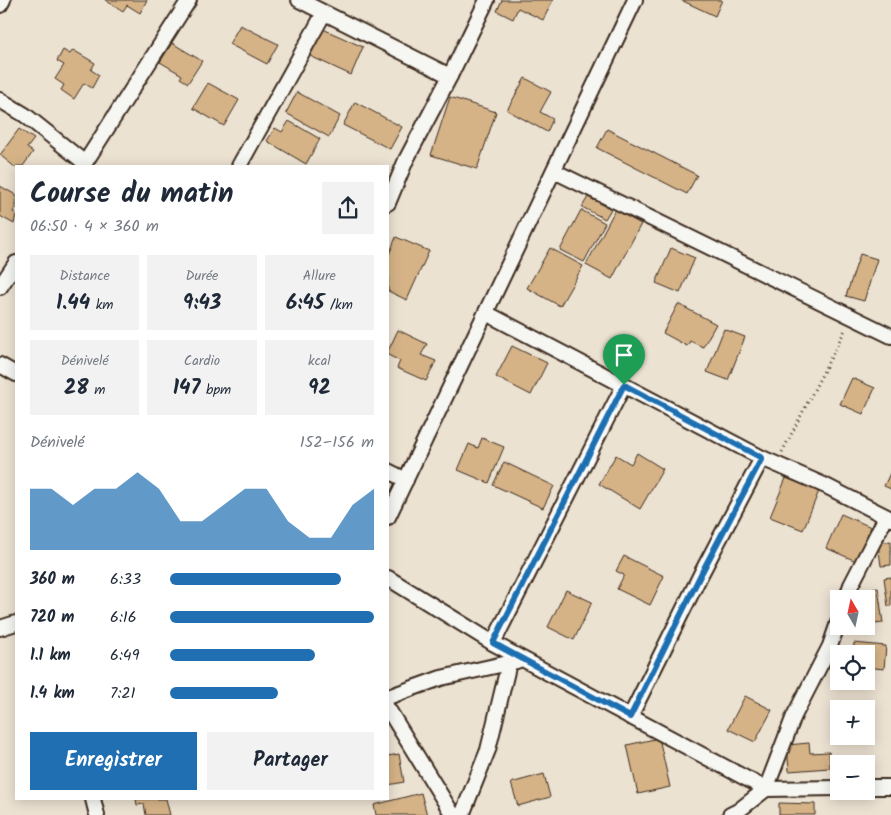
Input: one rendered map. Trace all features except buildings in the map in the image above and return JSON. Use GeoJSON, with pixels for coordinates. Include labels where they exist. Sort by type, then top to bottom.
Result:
{"type":"FeatureCollection","features":[{"type":"Feature","properties":{"kind":"street"},"geometry":{"type":"LineString","coordinates":[[0,5],[3,0]]}},
{"type":"Feature","properties":{"kind":"street"},"geometry":{"type":"LineString","coordinates":[[0,100],[25,115],[84,165],[189,0]]}},
{"type":"Feature","properties":{"kind":"street"},"geometry":{"type":"LineString","coordinates":[[299,0],[450,76]]}},
{"type":"Feature","properties":{"kind":"street"},"geometry":{"type":"LineString","coordinates":[[389,200],[406,160],[487,0]]}},
{"type":"Feature","properties":{"kind":"street"},"geometry":{"type":"LineString","coordinates":[[389,515],[635,0]]}},
{"type":"Feature","properties":{"kind":"street"},"geometry":{"type":"LineString","coordinates":[[240,165],[324,13]]}},
{"type":"Feature","properties":{"kind":"street"},"geometry":{"type":"LineString","coordinates":[[554,171],[891,336]]}},
{"type":"Feature","properties":{"kind":"street"},"geometry":{"type":"LineString","coordinates":[[0,286],[15,265]]}},
{"type":"Feature","properties":{"kind":"street"},"geometry":{"type":"LineString","coordinates":[[486,313],[762,458],[826,486],[888,518],[849,590]]}},
{"type":"Feature","properties":{"kind":"street"},"geometry":{"type":"LineString","coordinates":[[0,365],[15,373]]}},
{"type":"Feature","properties":{"kind":"street"},"geometry":{"type":"LineString","coordinates":[[493,643],[624,385]]}},
{"type":"Feature","properties":{"kind":"street"},"geometry":{"type":"LineString","coordinates":[[630,717],[701,574],[762,458]]}},
{"type":"Feature","properties":{"kind":"street"},"geometry":{"type":"LineString","coordinates":[[389,472],[406,480]]}},
{"type":"Feature","properties":{"kind":"street"},"geometry":{"type":"LineString","coordinates":[[389,579],[493,643],[766,789],[830,788]]}},
{"type":"Feature","properties":{"kind":"street"},"geometry":{"type":"LineString","coordinates":[[0,628],[15,623]]}},
{"type":"Feature","properties":{"kind":"street"},"geometry":{"type":"LineString","coordinates":[[730,815],[766,789],[794,716],[834,635]]}},
{"type":"Feature","properties":{"kind":"street"},"geometry":{"type":"LineString","coordinates":[[389,697],[441,678],[524,660]]}},
{"type":"Feature","properties":{"kind":"street"},"geometry":{"type":"LineString","coordinates":[[462,815],[488,750],[509,663]]}},
{"type":"Feature","properties":{"kind":"street"},"geometry":{"type":"LineString","coordinates":[[389,711],[454,815]]}},
{"type":"Feature","properties":{"kind":"street"},"geometry":{"type":"LineString","coordinates":[[875,787],[891,787]]}},
{"type":"Feature","properties":{"kind":"street"},"geometry":{"type":"LineString","coordinates":[[93,800],[96,815]]}},
{"type":"Feature","properties":{"kind":"path"},"geometry":{"type":"LineString","coordinates":[[776,464],[852,316]]}},
{"type":"Feature","properties":{"kind":"route"},"geometry":{"type":"LineString","coordinates":[[624,385],[762,458],[701,574],[630,717],[493,643],[624,385]]}}]}
